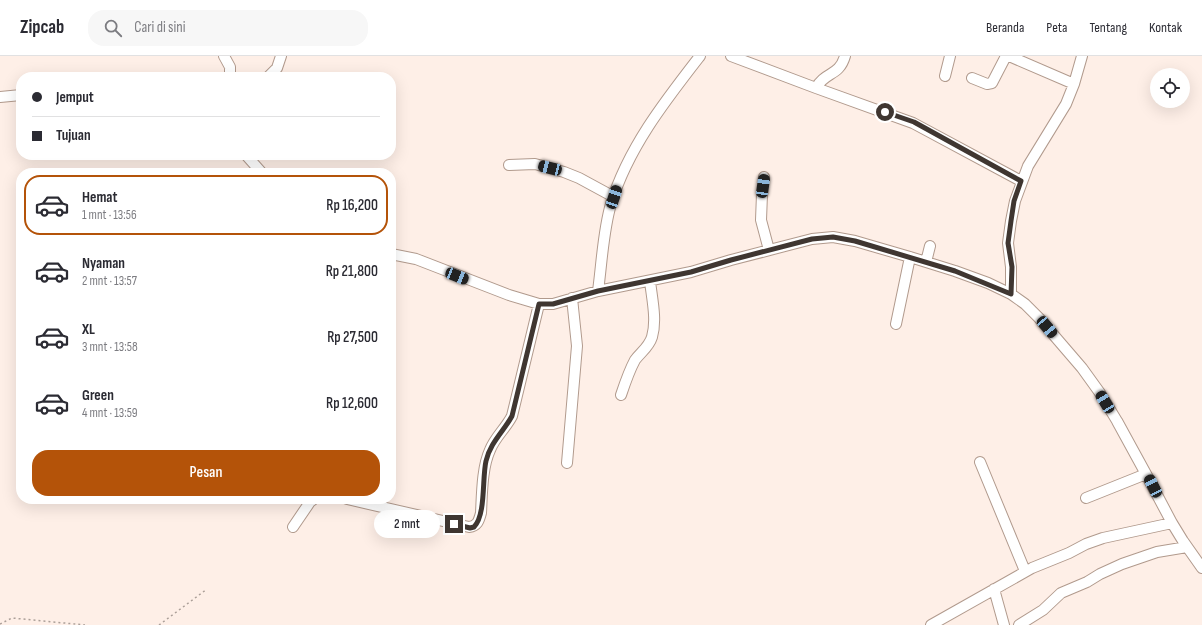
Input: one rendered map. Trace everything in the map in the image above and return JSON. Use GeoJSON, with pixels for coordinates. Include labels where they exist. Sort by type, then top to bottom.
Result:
{"type":"FeatureCollection","features":[{"type":"Feature","properties":{"kind":"street"},"geometry":{"type":"LineString","coordinates":[[224,56],[230,67],[230,72]]}},
{"type":"Feature","properties":{"kind":"street"},"geometry":{"type":"LineString","coordinates":[[273,72],[277,68],[281,56]]}},
{"type":"Feature","properties":{"kind":"street"},"geometry":{"type":"LineString","coordinates":[[598,291],[607,220],[618,184],[630,157],[649,126],[677,85],[700,56]]}},
{"type":"Feature","properties":{"kind":"street"},"geometry":{"type":"LineString","coordinates":[[731,56],[816,88],[914,122],[1021,181]]}},
{"type":"Feature","properties":{"kind":"street"},"geometry":{"type":"LineString","coordinates":[[816,88],[822,79],[840,68],[845,56]]}},
{"type":"Feature","properties":{"kind":"street"},"geometry":{"type":"LineString","coordinates":[[945,76],[950,56]]}},
{"type":"Feature","properties":{"kind":"street"},"geometry":{"type":"LineString","coordinates":[[972,78],[987,84],[992,83],[1008,56],[1074,84]]}},
{"type":"Feature","properties":{"kind":"street"},"geometry":{"type":"LineString","coordinates":[[1011,294],[1012,267],[1008,243],[1014,201],[1028,166],[1066,104],[1074,84],[1082,56]]}},
{"type":"Feature","properties":{"kind":"street"},"geometry":{"type":"LineString","coordinates":[[0,97],[16,95]]}},
{"type":"Feature","properties":{"kind":"street"},"geometry":{"type":"LineString","coordinates":[[250,160],[258,168]]}},
{"type":"Feature","properties":{"kind":"street"},"geometry":{"type":"LineString","coordinates":[[509,165],[535,164],[564,172],[579,178],[614,197]]}},
{"type":"Feature","properties":{"kind":"street"},"geometry":{"type":"LineString","coordinates":[[764,177],[761,220],[769,250]]}},
{"type":"Feature","properties":{"kind":"street"},"geometry":{"type":"LineString","coordinates":[[396,255],[416,259],[503,293],[539,304],[553,304],[598,291],[691,272],[812,239],[833,237],[855,241],[910,256],[955,271],[1011,294],[1025,304],[1082,368],[1100,392],[1114,415],[1172,523],[1202,568]]}},
{"type":"Feature","properties":{"kind":"street"},"geometry":{"type":"LineString","coordinates":[[926,262],[930,246]]}},
{"type":"Feature","properties":{"kind":"street"},"geometry":{"type":"LineString","coordinates":[[896,324],[910,256]]}},
{"type":"Feature","properties":{"kind":"street"},"geometry":{"type":"LineString","coordinates":[[621,395],[628,373],[646,348],[653,332],[654,318],[650,281]]}},
{"type":"Feature","properties":{"kind":"street"},"geometry":{"type":"LineString","coordinates":[[567,463],[577,346],[572,298]]}},
{"type":"Feature","properties":{"kind":"street"},"geometry":{"type":"LineString","coordinates":[[368,504],[470,528],[477,524],[481,513],[486,461],[493,444],[512,416],[539,304]]}},
{"type":"Feature","properties":{"kind":"street"},"geometry":{"type":"LineString","coordinates":[[980,462],[1025,571]]}},
{"type":"Feature","properties":{"kind":"street"},"geometry":{"type":"LineString","coordinates":[[1086,498],[1146,474]]}},
{"type":"Feature","properties":{"kind":"street"},"geometry":{"type":"LineString","coordinates":[[293,527],[309,504]]}},
{"type":"Feature","properties":{"kind":"street"},"geometry":{"type":"LineString","coordinates":[[931,625],[1025,571],[1086,544],[1103,538],[1172,523]]}},
{"type":"Feature","properties":{"kind":"street"},"geometry":{"type":"LineString","coordinates":[[1020,625],[1043,610],[1061,593],[1087,582],[1100,574],[1122,564],[1158,552],[1187,547]]}},
{"type":"Feature","properties":{"kind":"street"},"geometry":{"type":"LineString","coordinates":[[994,589],[1003,623]]}},
{"type":"Feature","properties":{"kind":"path"},"geometry":{"type":"LineString","coordinates":[[159,625],[207,589]]}},
{"type":"Feature","properties":{"kind":"path"},"geometry":{"type":"LineString","coordinates":[[0,624],[12,618],[85,625]]}},
{"type":"Feature","properties":{"kind":"route"},"geometry":{"type":"LineString","coordinates":[[454,524],[470,528],[474,527],[480,519],[486,461],[496,439],[512,416],[539,304],[553,304],[598,291],[691,272],[812,239],[833,237],[855,241],[910,256],[955,271],[1011,294],[1012,267],[1008,243],[1014,201],[1021,181],[914,122],[885,112]]}}]}
